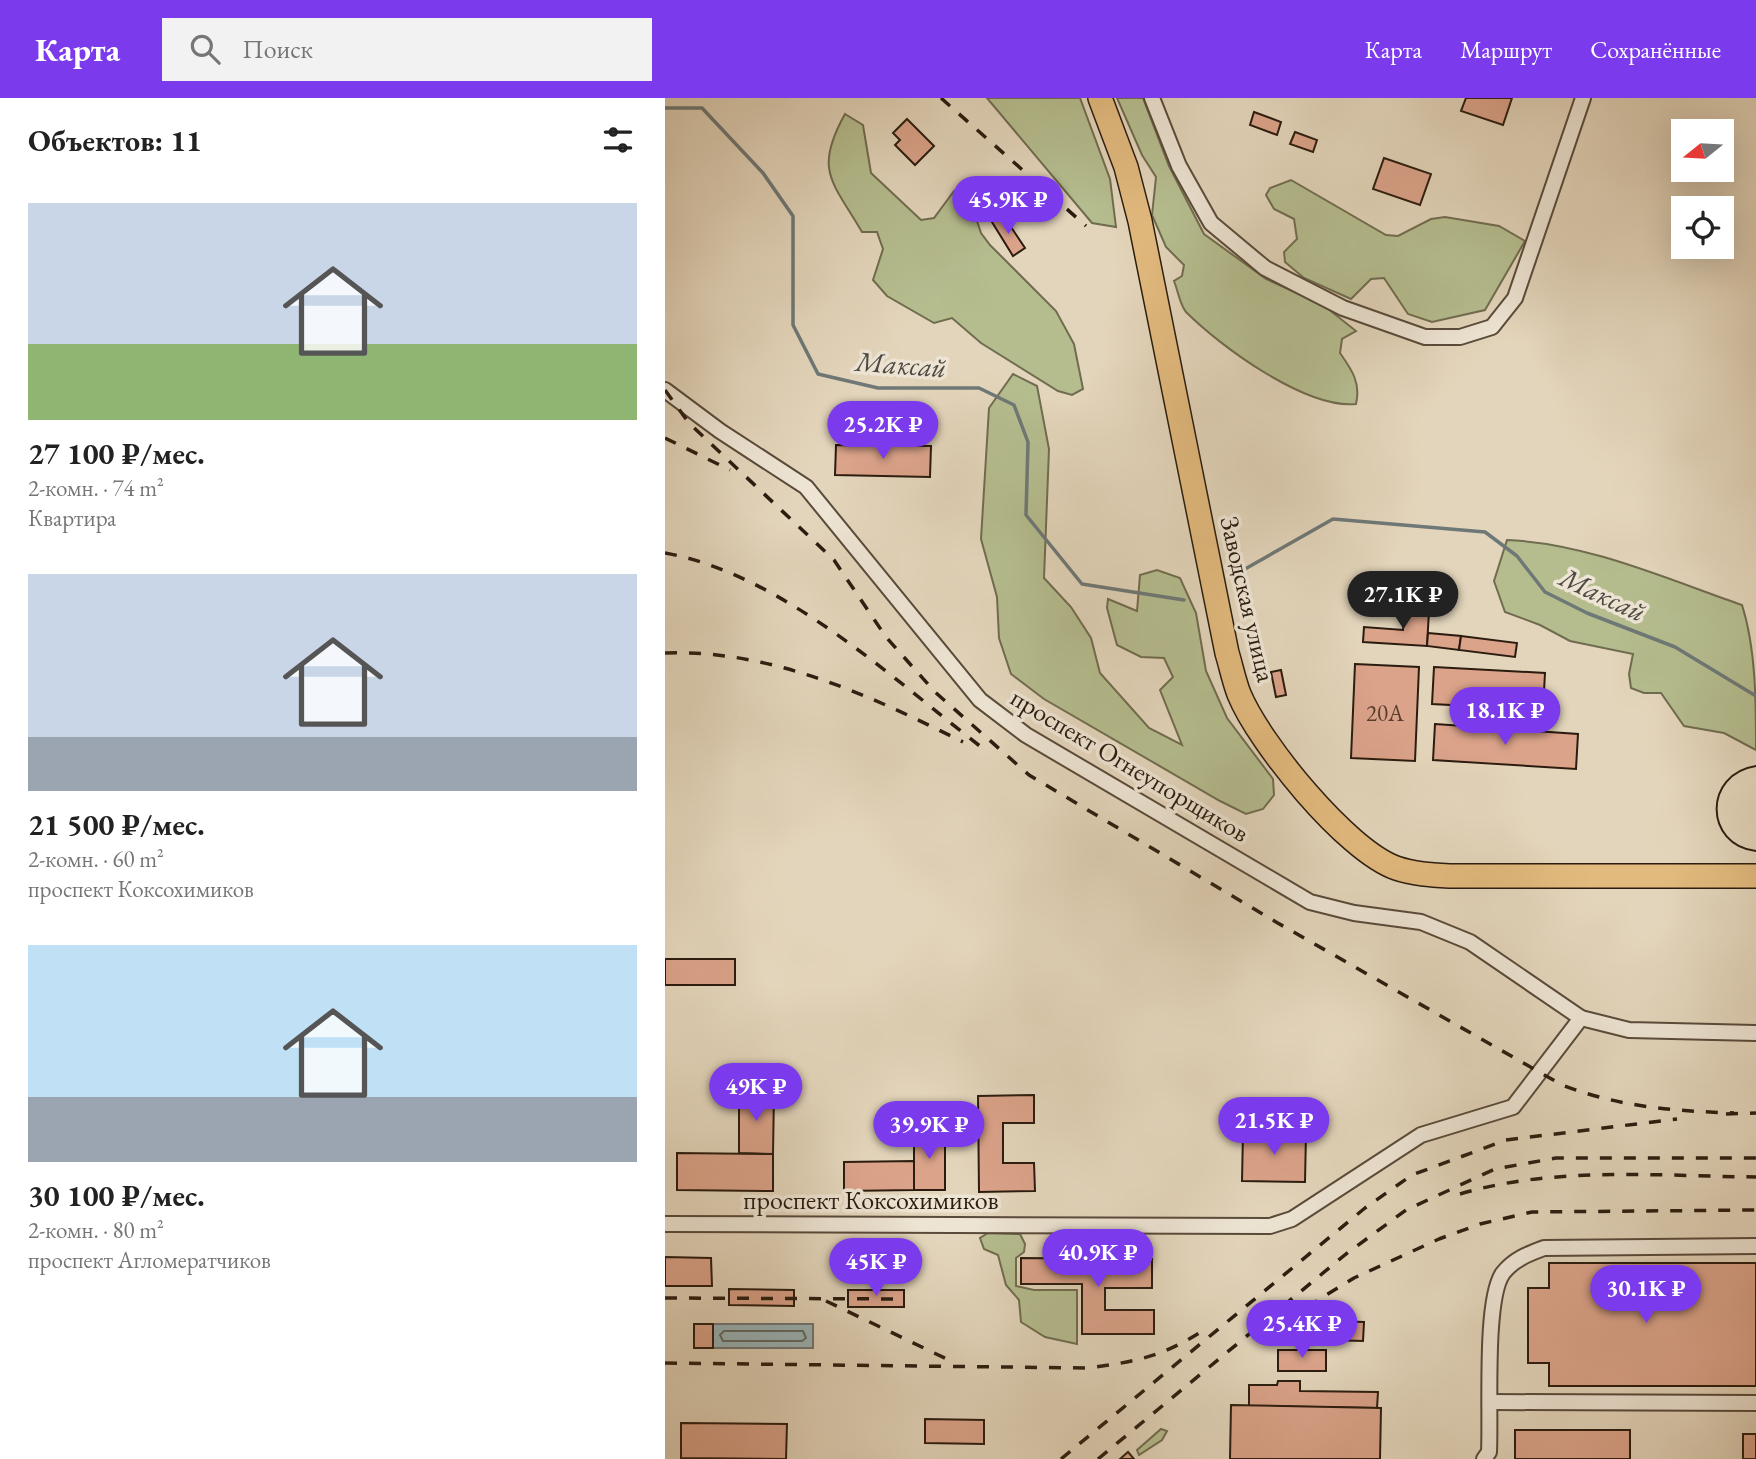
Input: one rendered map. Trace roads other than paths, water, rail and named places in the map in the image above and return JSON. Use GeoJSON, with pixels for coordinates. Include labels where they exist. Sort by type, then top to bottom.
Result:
{"type":"FeatureCollection","features":[{"type":"Feature","properties":{"kind":"main road","name":"Заводская улица"},"geometry":{"type":"LineString","coordinates":[[1100,98],[1126,167],[1140,221],[1227,653],[1240,695],[1263,737],[1301,785],[1359,844],[1395,868],[1450,876],[1756,876]]}},
{"type":"Feature","properties":{"kind":"street"},"geometry":{"type":"LineString","coordinates":[[1152,98],[1179,166],[1211,223],[1265,268],[1355,312],[1425,337],[1460,337],[1492,327],[1515,298],[1583,98]]}},
{"type":"Feature","properties":{"kind":"street","name":"проспект Огнеупорщиков"},"geometry":{"type":"LineString","coordinates":[[665,390],[720,431],[806,487],[980,700],[1027,736],[1310,902],[1355,913],[1421,922],[1470,942],[1581,1018]]}},
{"type":"Feature","properties":{"kind":"street"},"geometry":{"type":"LineString","coordinates":[[1581,1018],[1629,1030],[1756,1033]]}},
{"type":"Feature","properties":{"kind":"street","name":"проспект Коксохимиков"},"geometry":{"type":"LineString","coordinates":[[665,1224],[1270,1226],[1292,1219],[1421,1135],[1513,1107],[1581,1018]]}},
{"type":"Feature","properties":{"kind":"street"},"geometry":{"type":"LineString","coordinates":[[1484,1459],[1489,1452],[1492,1299],[1502,1274],[1521,1256],[1545,1248],[1756,1246]]}},
{"type":"Feature","properties":{"kind":"street"},"geometry":{"type":"LineString","coordinates":[[1491,1402],[1756,1403]]}},
{"type":"Feature","properties":{"kind":"water"},"geometry":{"type":"Polygon","coordinates":[[[713,1324],[813,1324],[813,1348],[713,1348],[713,1324]]]}},
{"type":"Feature","properties":{"kind":"waterway","name":"Максай"},"geometry":{"type":"LineString","coordinates":[[665,108],[702,108],[763,173],[793,216],[793,325],[818,374],[878,388],[979,388],[1014,405],[1028,442],[1026,515],[1082,584],[1184,600]]}},
{"type":"Feature","properties":{"kind":"waterway","name":"Максай"},"geometry":{"type":"LineString","coordinates":[[1245,569],[1333,519],[1485,532],[1517,556],[1545,592],[1587,613],[1675,647],[1756,696]]}},
{"type":"Feature","properties":{"kind":"tram line"},"geometry":{"type":"LineString","coordinates":[[1756,766],[1739,772],[1726,782],[1719,795],[1717,809],[1719,824],[1727,836],[1739,846],[1756,851]]}},
{"type":"Feature","properties":{"kind":"railway"},"geometry":{"type":"LineString","coordinates":[[941,98],[1086,226]]}},
{"type":"Feature","properties":{"kind":"railway"},"geometry":{"type":"LineString","coordinates":[[665,390],[689,423],[834,560],[886,637],[935,692],[1029,775],[1276,922],[1562,1085],[1647,1107],[1734,1113]]}},
{"type":"Feature","properties":{"kind":"railway"},"geometry":{"type":"LineString","coordinates":[[665,438],[730,470]]}},
{"type":"Feature","properties":{"kind":"railway"},"geometry":{"type":"LineString","coordinates":[[665,553],[709,565],[751,583],[793,606],[874,662],[985,750]]}},
{"type":"Feature","properties":{"kind":"railway"},"geometry":{"type":"LineString","coordinates":[[665,653],[704,654],[782,667],[893,708],[963,742]]}},
{"type":"Feature","properties":{"kind":"railway"},"geometry":{"type":"LineString","coordinates":[[1726,1114],[1756,1113]]}},
{"type":"Feature","properties":{"kind":"railway"},"geometry":{"type":"LineString","coordinates":[[1061,1459],[1365,1208],[1412,1175],[1506,1140],[1677,1119]]}},
{"type":"Feature","properties":{"kind":"railway"},"geometry":{"type":"LineString","coordinates":[[1098,1459],[1346,1254],[1406,1210],[1495,1169],[1556,1158],[1756,1158]]}},
{"type":"Feature","properties":{"kind":"railway"},"geometry":{"type":"LineString","coordinates":[[1460,1194],[1532,1179],[1569,1176],[1756,1177]]}},
{"type":"Feature","properties":{"kind":"railway"},"geometry":{"type":"LineString","coordinates":[[1266,1332],[1354,1278],[1439,1239],[1480,1224],[1532,1212],[1756,1210]]}},
{"type":"Feature","properties":{"kind":"railway"},"geometry":{"type":"LineString","coordinates":[[665,1298],[904,1299]]}},
{"type":"Feature","properties":{"kind":"railway"},"geometry":{"type":"LineString","coordinates":[[826,1301],[953,1362]]}},
{"type":"Feature","properties":{"kind":"railway"},"geometry":{"type":"LineString","coordinates":[[665,1363],[1087,1368],[1148,1357],[1204,1330]]}}]}
